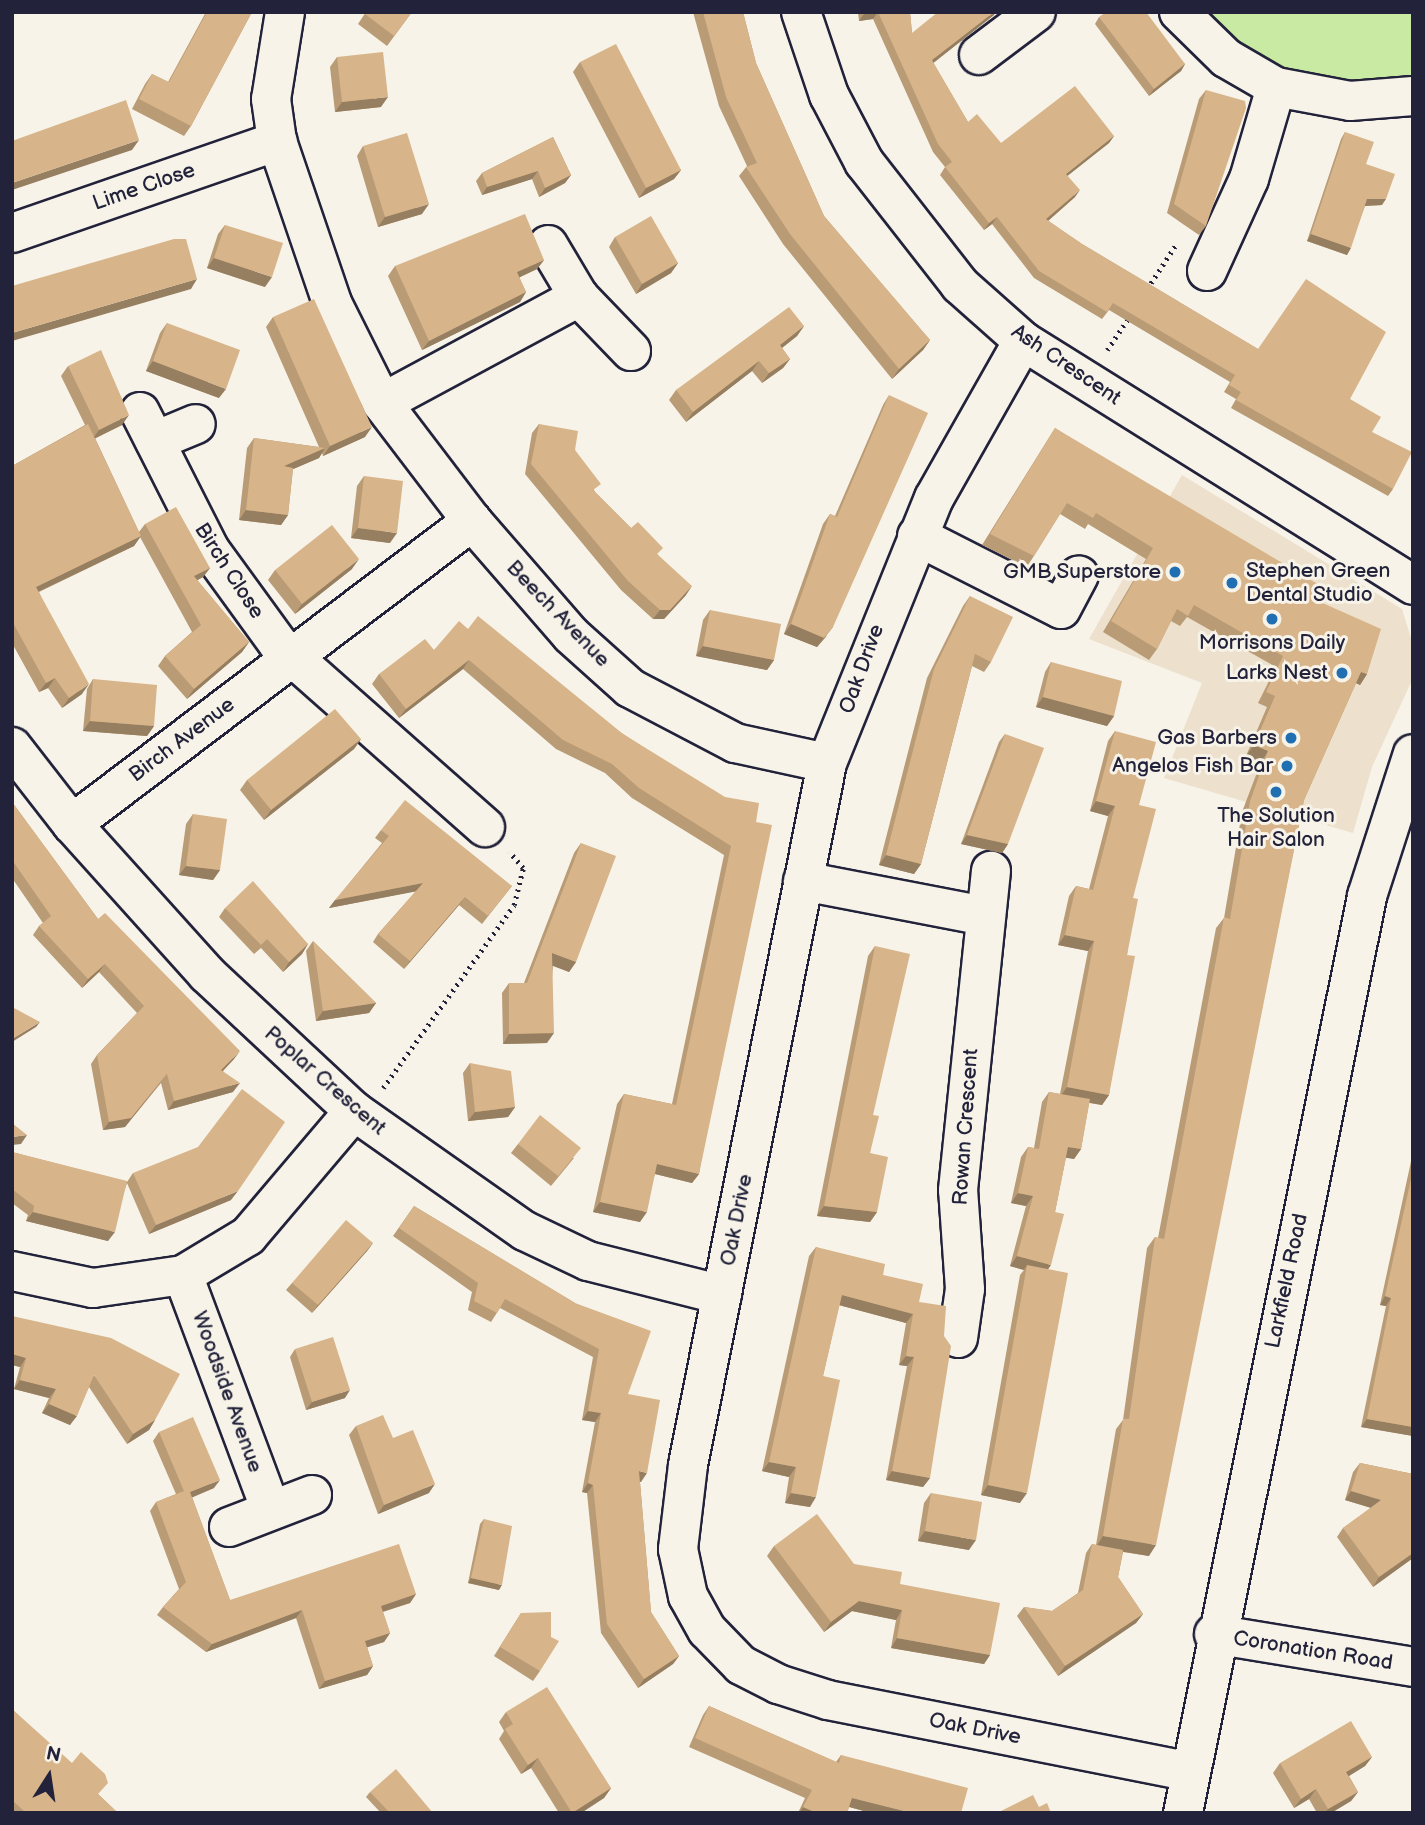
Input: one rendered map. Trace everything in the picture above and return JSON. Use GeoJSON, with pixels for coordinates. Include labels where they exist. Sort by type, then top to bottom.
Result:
{"type":"FeatureCollection","features":[{"type":"Feature","properties":{"kind":"street","name":"Beech Avenue"},"geometry":{"type":"LineString","coordinates":[[285,12],[271,99],[277,141],[332,303],[382,403],[472,521],[572,635],[630,688],[735,743],[827,763]]}},
{"type":"Feature","properties":{"kind":"street","name":"Ash Crescent"},"geometry":{"type":"LineString","coordinates":[[801,12],[829,96],[864,162],[960,285],[1024,341],[1413,584]]}},
{"type":"Feature","properties":{"kind":"street"},"geometry":{"type":"LineString","coordinates":[[979,54],[1036,12]]}},
{"type":"Feature","properties":{"kind":"street"},"geometry":{"type":"LineString","coordinates":[[1179,12],[1226,58],[1276,87],[1350,101],[1413,96]]}},
{"type":"Feature","properties":{"kind":"street"},"geometry":{"type":"LineString","coordinates":[[1207,271],[1249,179],[1276,87]]}},
{"type":"Feature","properties":{"kind":"street","name":"Lime Close"},"geometry":{"type":"LineString","coordinates":[[12,233],[277,141]]}},
{"type":"Feature","properties":{"kind":"street"},"geometry":{"type":"LineString","coordinates":[[548,245],[579,297],[631,351]]}},
{"type":"Feature","properties":{"kind":"street"},"geometry":{"type":"LineString","coordinates":[[382,403],[579,297]]}},
{"type":"Feature","properties":{"kind":"street","name":"Oak Drive"},"geometry":{"type":"LineString","coordinates":[[1024,341],[917,536],[827,763],[688,1465],[678,1549],[688,1596],[706,1630],[741,1665],[828,1700],[1190,1772]]}},
{"type":"Feature","properties":{"kind":"street","name":"Birch Close"},"geometry":{"type":"LineString","coordinates":[[196,424],[147,426],[210,550],[292,656]]}},
{"type":"Feature","properties":{"kind":"street","name":"Birch Avenue"},"geometry":{"type":"LineString","coordinates":[[72,824],[472,521]]}},
{"type":"Feature","properties":{"kind":"street"},"geometry":{"type":"LineString","coordinates":[[917,536],[1061,609],[1079,575]]}},
{"type":"Feature","properties":{"kind":"street"},"geometry":{"type":"LineString","coordinates":[[292,656],[485,827]]}},
{"type":"Feature","properties":{"kind":"street","name":"Poplar Crescent"},"geometry":{"type":"LineString","coordinates":[[12,747],[72,824],[207,974],[358,1114],[525,1231],[588,1261],[722,1295]]}},
{"type":"Feature","properties":{"kind":"street","name":"Larkfield Road"},"geometry":{"type":"LineString","coordinates":[[1183,1813],[1214,1634],[1367,896],[1413,754]]}},
{"type":"Feature","properties":{"kind":"street","name":"Rowan Crescent"},"geometry":{"type":"LineString","coordinates":[[958,1338],[965,1289],[958,1190],[984,916],[991,871]]}},
{"type":"Feature","properties":{"kind":"street"},"geometry":{"type":"LineString","coordinates":[[803,881],[984,916]]}},
{"type":"Feature","properties":{"kind":"street"},"geometry":{"type":"LineString","coordinates":[[12,1271],[93,1289],[183,1275],[248,1236],[358,1114]]}},
{"type":"Feature","properties":{"kind":"street","name":"Woodside Avenue"},"geometry":{"type":"LineString","coordinates":[[183,1275],[271,1510]]}},
{"type":"Feature","properties":{"kind":"street"},"geometry":{"type":"LineString","coordinates":[[229,1527],[312,1495]]}},
{"type":"Feature","properties":{"kind":"street","name":"Coronation Road"},"geometry":{"type":"LineString","coordinates":[[1214,1634],[1413,1667]]}},
{"type":"Feature","properties":{"kind":"path"},"geometry":{"type":"LineString","coordinates":[[1139,302],[1183,234]]}},
{"type":"Feature","properties":{"kind":"path"},"geometry":{"type":"LineString","coordinates":[[1087,380],[1131,313]]}},
{"type":"Feature","properties":{"kind":"path"},"geometry":{"type":"LineString","coordinates":[[358,1114],[514,905],[523,868],[485,827]]}},
{"type":"Feature","properties":{"kind":"shaded area"},"geometry":{"type":"Polygon","coordinates":[[[1182,475],[1402,609],[1413,645],[1413,678],[1372,767],[1353,833],[1164,778],[1202,683],[1089,639],[1182,475]]]}},
{"type":"Feature","properties":{"kind":"green space"},"geometry":{"type":"Polygon","coordinates":[[[1201,12],[1413,12],[1413,83],[1379,90],[1308,80],[1261,62],[1201,12]]]}},
{"type":"Feature","properties":{"kind":"building"},"geometry":{"type":"Polygon","coordinates":[[[207,12],[252,12],[191,126],[139,99],[152,74],[169,82],[207,12]]]}},
{"type":"Feature","properties":{"kind":"building"},"geometry":{"type":"Polygon","coordinates":[[[412,12],[394,36],[365,14],[412,12]]]}},
{"type":"Feature","properties":{"kind":"building"},"geometry":{"type":"Polygon","coordinates":[[[703,12],[743,12],[756,63],[824,216],[930,340],[899,369],[790,234],[746,167],[757,163],[726,97],[703,12]]]}},
{"type":"Feature","properties":{"kind":"building"},"geometry":{"type":"Polygon","coordinates":[[[878,12],[910,12],[912,33],[938,12],[994,12],[932,60],[968,122],[977,114],[1001,143],[1075,86],[1114,136],[1066,174],[1080,190],[1046,219],[1082,244],[1258,349],[1306,279],[1386,332],[1350,399],[1381,417],[1372,432],[1412,452],[1393,489],[1236,400],[1241,392],[1229,385],[1235,375],[1113,303],[1107,312],[1039,271],[997,217],[989,223],[945,167],[952,162],[938,144],[878,12]]]}},
{"type":"Feature","properties":{"kind":"building"},"geometry":{"type":"Polygon","coordinates":[[[1106,12],[1146,12],[1185,64],[1154,89],[1099,17],[1106,12]]]}},
{"type":"Feature","properties":{"kind":"building"},"geometry":{"type":"Polygon","coordinates":[[[616,44],[681,170],[646,188],[580,62],[616,44]]]}},
{"type":"Feature","properties":{"kind":"building"},"geometry":{"type":"Polygon","coordinates":[[[383,52],[388,97],[342,102],[337,57],[383,52]]]}},
{"type":"Feature","properties":{"kind":"building"},"geometry":{"type":"Polygon","coordinates":[[[1206,90],[1245,101],[1246,108],[1206,226],[1174,204],[1206,90]]]}},
{"type":"Feature","properties":{"kind":"building"},"geometry":{"type":"Polygon","coordinates":[[[126,100],[139,140],[12,183],[12,141],[126,100]]]}},
{"type":"Feature","properties":{"kind":"building"},"geometry":{"type":"Polygon","coordinates":[[[1345,132],[1374,142],[1366,164],[1395,174],[1386,199],[1367,199],[1351,248],[1311,234],[1345,132]]]}},
{"type":"Feature","properties":{"kind":"building"},"geometry":{"type":"Polygon","coordinates":[[[407,133],[429,204],[385,217],[363,146],[407,133]]]}},
{"type":"Feature","properties":{"kind":"building"},"geometry":{"type":"Polygon","coordinates":[[[553,137],[571,175],[545,188],[538,171],[487,187],[482,173],[553,137]]]}},
{"type":"Feature","properties":{"kind":"building"},"geometry":{"type":"Polygon","coordinates":[[[525,214],[544,260],[517,272],[526,292],[429,341],[395,266],[525,214]]]}},
{"type":"Feature","properties":{"kind":"building"},"geometry":{"type":"Polygon","coordinates":[[[651,216],[678,263],[642,284],[615,237],[651,216]]]}},
{"type":"Feature","properties":{"kind":"building"},"geometry":{"type":"Polygon","coordinates":[[[225,225],[283,243],[272,277],[214,258],[225,225]]]}},
{"type":"Feature","properties":{"kind":"building"},"geometry":{"type":"Polygon","coordinates":[[[174,239],[186,239],[197,279],[12,333],[12,286],[174,239]]]}},
{"type":"Feature","properties":{"kind":"building"},"geometry":{"type":"Polygon","coordinates":[[[314,299],[372,427],[330,446],[273,317],[314,299]]]}},
{"type":"Feature","properties":{"kind":"building"},"geometry":{"type":"Polygon","coordinates":[[[789,307],[804,326],[780,345],[790,359],[769,373],[759,361],[693,412],[676,390],[789,307]]]}},
{"type":"Feature","properties":{"kind":"building"},"geometry":{"type":"Polygon","coordinates":[[[167,323],[240,350],[226,389],[153,361],[167,323]]]}},
{"type":"Feature","properties":{"kind":"building"},"geometry":{"type":"Polygon","coordinates":[[[101,350],[129,415],[99,430],[68,366],[101,350]]]}},
{"type":"Feature","properties":{"kind":"building"},"geometry":{"type":"Polygon","coordinates":[[[889,395],[928,413],[833,627],[824,638],[791,624],[830,514],[837,517],[889,395]]]}},
{"type":"Feature","properties":{"kind":"building"},"geometry":{"type":"Polygon","coordinates":[[[88,424],[141,536],[36,587],[89,684],[69,698],[55,678],[46,683],[12,621],[12,466],[88,424]]]}},
{"type":"Feature","properties":{"kind":"building"},"geometry":{"type":"Polygon","coordinates":[[[539,424],[578,431],[575,450],[601,484],[593,490],[631,528],[638,522],[663,548],[657,554],[692,586],[670,610],[660,610],[628,581],[531,464],[539,424]]]}},
{"type":"Feature","properties":{"kind":"building"},"geometry":{"type":"Polygon","coordinates":[[[1055,428],[1326,589],[1318,601],[1381,629],[1367,674],[1361,672],[1304,800],[1156,1545],[1103,1536],[1123,1419],[1129,1419],[1155,1237],[1164,1239],[1224,917],[1230,919],[1250,801],[1268,751],[1254,745],[1275,696],[1266,692],[1283,656],[1194,605],[1188,616],[1177,609],[1157,649],[1111,621],[1153,548],[1096,513],[1093,518],[1067,503],[1034,556],[990,534],[1055,428]]]}},
{"type":"Feature","properties":{"kind":"building"},"geometry":{"type":"Polygon","coordinates":[[[254,438],[325,448],[284,466],[293,468],[288,515],[246,510],[254,438]]]}},
{"type":"Feature","properties":{"kind":"building"},"geometry":{"type":"Polygon","coordinates":[[[364,476],[403,481],[397,533],[358,528],[364,476]]]}},
{"type":"Feature","properties":{"kind":"building"},"geometry":{"type":"Polygon","coordinates":[[[176,507],[210,568],[194,576],[249,642],[194,689],[165,656],[201,625],[145,524],[176,507]]]}},
{"type":"Feature","properties":{"kind":"building"},"geometry":{"type":"Polygon","coordinates":[[[332,525],[359,559],[302,604],[275,570],[332,525]]]}},
{"type":"Feature","properties":{"kind":"building"},"geometry":{"type":"Polygon","coordinates":[[[970,596],[1013,617],[991,662],[975,654],[921,864],[886,855],[934,669],[970,596]]]}},
{"type":"Feature","properties":{"kind":"building"},"geometry":{"type":"Polygon","coordinates":[[[710,610],[781,624],[774,660],[703,646],[710,610]]]}},
{"type":"Feature","properties":{"kind":"building"},"geometry":{"type":"Polygon","coordinates":[[[478,616],[623,734],[725,797],[759,803],[756,822],[772,825],[699,1174],[657,1164],[647,1212],[600,1202],[624,1094],[676,1105],[731,846],[639,788],[612,764],[563,740],[469,660],[406,709],[379,674],[425,639],[434,650],[459,621],[468,629],[478,616]]]}},
{"type":"Feature","properties":{"kind":"building"},"geometry":{"type":"Polygon","coordinates":[[[1051,662],[1122,681],[1114,716],[1043,697],[1051,662]]]}},
{"type":"Feature","properties":{"kind":"building"},"geometry":{"type":"Polygon","coordinates":[[[93,679],[157,685],[154,726],[90,721],[93,679]]]}},
{"type":"Feature","properties":{"kind":"building"},"geometry":{"type":"Polygon","coordinates":[[[335,709],[361,739],[271,810],[247,780],[335,709]]]}},
{"type":"Feature","properties":{"kind":"building"},"geometry":{"type":"Polygon","coordinates":[[[1115,731],[1156,742],[1139,805],[1156,809],[1133,898],[1138,899],[1127,955],[1135,956],[1109,1095],[1067,1087],[1094,941],[1065,935],[1076,886],[1093,890],[1115,806],[1096,801],[1115,731]]]}},
{"type":"Feature","properties":{"kind":"building"},"geometry":{"type":"Polygon","coordinates":[[[1005,734],[1044,748],[1008,844],[967,835],[1005,734]]]}},
{"type":"Feature","properties":{"kind":"building"},"geometry":{"type":"Polygon","coordinates":[[[405,800],[512,886],[488,916],[465,897],[410,961],[378,934],[423,883],[335,900],[389,836],[381,830],[405,800]]]}},
{"type":"Feature","properties":{"kind":"building"},"geometry":{"type":"Polygon","coordinates":[[[12,802],[98,919],[105,913],[240,1051],[221,1070],[240,1083],[174,1101],[167,1074],[131,1118],[109,1122],[97,1055],[144,1006],[105,964],[88,979],[39,926],[51,916],[12,860],[12,802]]]}},
{"type":"Feature","properties":{"kind":"building"},"geometry":{"type":"Polygon","coordinates":[[[193,814],[227,819],[220,870],[186,866],[193,814]]]}},
{"type":"Feature","properties":{"kind":"building"},"geometry":{"type":"Polygon","coordinates":[[[581,843],[616,856],[576,962],[552,953],[554,1033],[509,1034],[509,983],[527,983],[581,843]]]}},
{"type":"Feature","properties":{"kind":"building"},"geometry":{"type":"Polygon","coordinates":[[[253,881],[308,944],[289,962],[267,939],[261,945],[225,908],[253,881]]]}},
{"type":"Feature","properties":{"kind":"building"},"geometry":{"type":"Polygon","coordinates":[[[313,941],[376,1003],[323,1011],[313,941]]]}},
{"type":"Feature","properties":{"kind":"building"},"geometry":{"type":"Polygon","coordinates":[[[875,946],[910,954],[873,1115],[879,1116],[870,1153],[888,1157],[877,1212],[824,1206],[875,946]]]}},
{"type":"Feature","properties":{"kind":"building"},"geometry":{"type":"Polygon","coordinates":[[[12,1007],[40,1022],[12,1039],[12,1007]]]}},
{"type":"Feature","properties":{"kind":"building"},"geometry":{"type":"Polygon","coordinates":[[[470,1063],[511,1071],[515,1107],[475,1112],[470,1063]]]}},
{"type":"Feature","properties":{"kind":"building"},"geometry":{"type":"Polygon","coordinates":[[[242,1089],[285,1122],[238,1191],[156,1225],[133,1173],[198,1147],[242,1089]]]}},
{"type":"Feature","properties":{"kind":"building"},"geometry":{"type":"Polygon","coordinates":[[[1049,1092],[1090,1099],[1081,1149],[1068,1147],[1055,1212],[1064,1214],[1051,1265],[1017,1256],[1033,1196],[1018,1193],[1028,1147],[1039,1149],[1049,1092]]]}},
{"type":"Feature","properties":{"kind":"building"},"geometry":{"type":"Polygon","coordinates":[[[540,1115],[581,1148],[558,1176],[518,1144],[540,1115]]]}},
{"type":"Feature","properties":{"kind":"building"},"geometry":{"type":"Polygon","coordinates":[[[12,1123],[27,1135],[12,1137],[12,1123]]]}},
{"type":"Feature","properties":{"kind":"building"},"geometry":{"type":"Polygon","coordinates":[[[12,1152],[127,1181],[115,1232],[33,1212],[34,1206],[12,1189],[12,1152]]]}},
{"type":"Feature","properties":{"kind":"building"},"geometry":{"type":"Polygon","coordinates":[[[1413,1170],[1413,1427],[1367,1419],[1391,1298],[1385,1296],[1413,1170]]]}},
{"type":"Feature","properties":{"kind":"building"},"geometry":{"type":"Polygon","coordinates":[[[414,1206],[575,1303],[651,1331],[628,1394],[660,1400],[647,1473],[639,1471],[651,1612],[679,1656],[644,1679],[607,1624],[593,1485],[588,1483],[601,1413],[588,1411],[599,1349],[505,1299],[497,1313],[474,1301],[478,1283],[399,1228],[414,1206]]]}},
{"type":"Feature","properties":{"kind":"building"},"geometry":{"type":"Polygon","coordinates":[[[346,1220],[373,1243],[318,1305],[292,1283],[346,1220]]]}},
{"type":"Feature","properties":{"kind":"building"},"geometry":{"type":"Polygon","coordinates":[[[816,1247],[885,1264],[883,1275],[923,1284],[919,1302],[946,1306],[944,1336],[951,1346],[930,1478],[892,1471],[914,1357],[906,1356],[913,1314],[842,1295],[823,1376],[840,1380],[816,1497],[791,1493],[796,1467],[769,1462],[816,1247]]]}},
{"type":"Feature","properties":{"kind":"building"},"geometry":{"type":"Polygon","coordinates":[[[1027,1265],[1068,1273],[1027,1493],[988,1485],[1027,1265]]]}},
{"type":"Feature","properties":{"kind":"building"},"geometry":{"type":"Polygon","coordinates":[[[12,1316],[111,1338],[180,1374],[155,1420],[133,1434],[94,1375],[77,1416],[49,1404],[56,1389],[20,1380],[26,1358],[12,1354],[12,1316]]]}},
{"type":"Feature","properties":{"kind":"building"},"geometry":{"type":"Polygon","coordinates":[[[333,1337],[350,1390],[312,1402],[295,1349],[333,1337]]]}},
{"type":"Feature","properties":{"kind":"building"},"geometry":{"type":"Polygon","coordinates":[[[383,1415],[393,1438],[413,1430],[435,1484],[384,1505],[356,1426],[383,1415]]]}},
{"type":"Feature","properties":{"kind":"building"},"geometry":{"type":"Polygon","coordinates":[[[193,1417],[220,1480],[190,1492],[230,1600],[399,1544],[416,1594],[381,1606],[390,1633],[365,1641],[373,1666],[325,1681],[302,1610],[212,1644],[163,1607],[186,1582],[156,1502],[184,1491],[159,1432],[193,1417]]]}},
{"type":"Feature","properties":{"kind":"building"},"geometry":{"type":"Polygon","coordinates":[[[1360,1463],[1413,1474],[1413,1553],[1379,1577],[1343,1528],[1381,1500],[1351,1491],[1360,1463]]]}},
{"type":"Feature","properties":{"kind":"building"},"geometry":{"type":"Polygon","coordinates":[[[931,1493],[982,1502],[976,1540],[925,1531],[931,1493]]]}},
{"type":"Feature","properties":{"kind":"building"},"geometry":{"type":"Polygon","coordinates":[[[817,1514],[854,1564],[902,1572],[900,1584],[1000,1603],[990,1655],[897,1638],[902,1610],[859,1601],[831,1622],[774,1546],[817,1514]]]}},
{"type":"Feature","properties":{"kind":"building"},"geometry":{"type":"Polygon","coordinates":[[[484,1519],[512,1526],[502,1585],[471,1578],[484,1519]]]}},
{"type":"Feature","properties":{"kind":"building"},"geometry":{"type":"Polygon","coordinates":[[[1092,1544],[1123,1550],[1118,1577],[1143,1614],[1065,1666],[1024,1607],[1052,1611],[1083,1590],[1092,1544]]]}},
{"type":"Feature","properties":{"kind":"building"},"geometry":{"type":"Polygon","coordinates":[[[551,1612],[551,1637],[559,1641],[540,1671],[500,1647],[521,1613],[551,1612]]]}},
{"type":"Feature","properties":{"kind":"building"},"geometry":{"type":"Polygon","coordinates":[[[547,1687],[611,1788],[572,1813],[538,1758],[528,1765],[505,1729],[513,1724],[506,1712],[547,1687]]]}},
{"type":"Feature","properties":{"kind":"building"},"geometry":{"type":"Polygon","coordinates":[[[709,1706],[839,1763],[841,1755],[968,1788],[961,1813],[912,1813],[852,1798],[847,1813],[817,1813],[803,1807],[812,1790],[695,1738],[709,1706]]]}},
{"type":"Feature","properties":{"kind":"building"},"geometry":{"type":"Polygon","coordinates":[[[12,1709],[72,1763],[81,1752],[105,1774],[108,1783],[98,1794],[118,1813],[26,1813],[12,1800],[12,1709]]]}},
{"type":"Feature","properties":{"kind":"building"},"geometry":{"type":"Polygon","coordinates":[[[1351,1721],[1372,1757],[1346,1772],[1358,1792],[1328,1809],[1316,1789],[1301,1799],[1280,1763],[1351,1721]]]}},
{"type":"Feature","properties":{"kind":"building"},"geometry":{"type":"Polygon","coordinates":[[[396,1769],[433,1813],[390,1813],[370,1792],[396,1769]]]}},
{"type":"Feature","properties":{"kind":"building"},"geometry":{"type":"Polygon","coordinates":[[[1033,1795],[1039,1807],[1047,1803],[1051,1813],[997,1813],[1033,1795]]]}},
{"type":"Feature","properties":{"kind":"place","name":"GMB Superstore"},"geometry":{"type":"Point","coordinates":[1175,572]}},
{"type":"Feature","properties":{"kind":"place","name":"Stephen Green Dental Studio"},"geometry":{"type":"Point","coordinates":[1232,583]}},
{"type":"Feature","properties":{"kind":"place","name":"Morrisons Daily"},"geometry":{"type":"Point","coordinates":[1272,619]}},
{"type":"Feature","properties":{"kind":"place","name":"Larks Nest"},"geometry":{"type":"Point","coordinates":[1342,673]}},
{"type":"Feature","properties":{"kind":"place","name":"Gas Barbers"},"geometry":{"type":"Point","coordinates":[1291,738]}},
{"type":"Feature","properties":{"kind":"place","name":"Angelos Fish Bar"},"geometry":{"type":"Point","coordinates":[1287,766]}},
{"type":"Feature","properties":{"kind":"place","name":"The Solution Hair Salon"},"geometry":{"type":"Point","coordinates":[1276,792]}}]}
